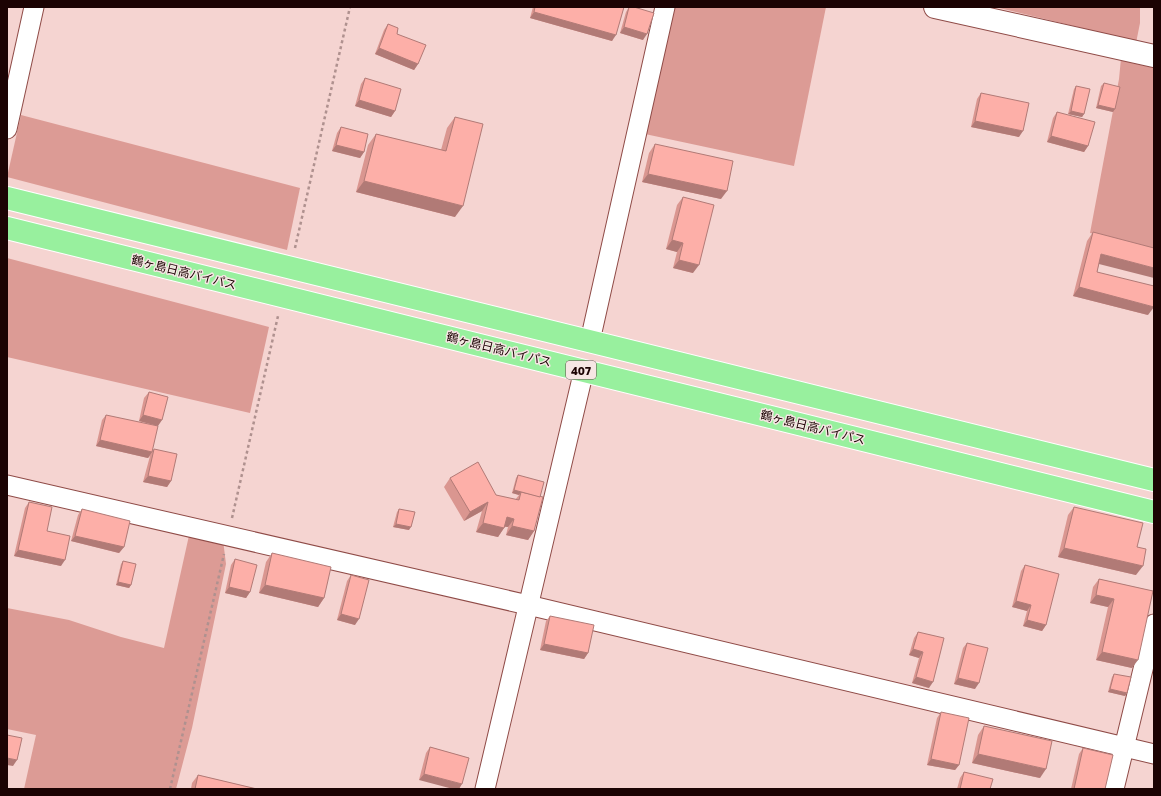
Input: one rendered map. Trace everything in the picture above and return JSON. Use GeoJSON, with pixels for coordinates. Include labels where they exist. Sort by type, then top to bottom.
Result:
{"type":"FeatureCollection","features":[{"type":"Feature","properties":{"kind":"highway","name":"407"},"geometry":{"type":"LineString","coordinates":[[7,198],[1154,480]]}},
{"type":"Feature","properties":{"kind":"highway","name":"鶴ヶ島日高バイパス"},"geometry":{"type":"LineString","coordinates":[[7,228],[1154,512]]}},
{"type":"Feature","properties":{"kind":"street"},"geometry":{"type":"LineString","coordinates":[[7,129],[34,7]]}},
{"type":"Feature","properties":{"kind":"street"},"geometry":{"type":"LineString","coordinates":[[590,341],[665,7]]}},
{"type":"Feature","properties":{"kind":"street"},"geometry":{"type":"LineString","coordinates":[[935,7],[1154,56]]}},
{"type":"Feature","properties":{"kind":"street"},"geometry":{"type":"LineString","coordinates":[[485,789],[584,370]]}},
{"type":"Feature","properties":{"kind":"street"},"geometry":{"type":"LineString","coordinates":[[7,485],[528,605],[1123,748],[1154,754]]}},
{"type":"Feature","properties":{"kind":"street"},"geometry":{"type":"LineString","coordinates":[[1114,789],[1154,624]]}},
{"type":"Feature","properties":{"kind":"path"},"geometry":{"type":"LineString","coordinates":[[290,268],[350,7]]}},
{"type":"Feature","properties":{"kind":"path"},"geometry":{"type":"LineString","coordinates":[[170,789],[282,296]]}},
{"type":"Feature","properties":{"kind":"shaded area"},"geometry":{"type":"Polygon","coordinates":[[[674,7],[826,7],[794,166],[645,134],[674,7]]]}},
{"type":"Feature","properties":{"kind":"shaded area"},"geometry":{"type":"Polygon","coordinates":[[[995,7],[1140,7],[1140,23],[1132,63],[1154,68],[1154,249],[1090,233],[1119,79],[1123,38],[995,7]]]}},
{"type":"Feature","properties":{"kind":"shaded area"},"geometry":{"type":"Polygon","coordinates":[[[21,115],[300,188],[287,250],[7,177],[21,115]]]}},
{"type":"Feature","properties":{"kind":"shaded area"},"geometry":{"type":"Polygon","coordinates":[[[7,258],[269,327],[250,413],[7,357],[7,258]]]}},
{"type":"Feature","properties":{"kind":"shaded area"},"geometry":{"type":"Polygon","coordinates":[[[190,531],[223,540],[226,564],[192,728],[176,789],[24,789],[36,735],[7,729],[7,608],[69,620],[121,637],[164,648],[190,531]]]}},
{"type":"Feature","properties":{"kind":"building"},"geometry":{"type":"Polygon","coordinates":[[[535,7],[624,7],[616,35],[534,12],[535,7]]]}},
{"type":"Feature","properties":{"kind":"building"},"geometry":{"type":"Polygon","coordinates":[[[629,7],[654,13],[647,34],[624,27],[629,7]]]}},
{"type":"Feature","properties":{"kind":"building"},"geometry":{"type":"Polygon","coordinates":[[[388,24],[398,28],[397,34],[426,45],[418,64],[379,48],[388,24]]]}},
{"type":"Feature","properties":{"kind":"building"},"geometry":{"type":"Polygon","coordinates":[[[365,78],[401,89],[395,111],[359,100],[365,78]]]}},
{"type":"Feature","properties":{"kind":"building"},"geometry":{"type":"Polygon","coordinates":[[[1104,83],[1120,87],[1115,109],[1098,105],[1104,83]]]}},
{"type":"Feature","properties":{"kind":"building"},"geometry":{"type":"Polygon","coordinates":[[[1076,86],[1090,89],[1084,114],[1071,111],[1076,86]]]}},
{"type":"Feature","properties":{"kind":"building"},"geometry":{"type":"Polygon","coordinates":[[[981,93],[1029,103],[1023,131],[975,121],[981,93]]]}},
{"type":"Feature","properties":{"kind":"building"},"geometry":{"type":"Polygon","coordinates":[[[1057,112],[1095,122],[1088,146],[1051,136],[1057,112]]]}},
{"type":"Feature","properties":{"kind":"building"},"geometry":{"type":"Polygon","coordinates":[[[455,117],[483,124],[463,206],[364,181],[376,134],[446,151],[455,117]]]}},
{"type":"Feature","properties":{"kind":"building"},"geometry":{"type":"Polygon","coordinates":[[[341,127],[368,134],[364,152],[336,145],[341,127]]]}},
{"type":"Feature","properties":{"kind":"building"},"geometry":{"type":"Polygon","coordinates":[[[655,144],[733,161],[727,191],[648,174],[655,144]]]}},
{"type":"Feature","properties":{"kind":"building"},"geometry":{"type":"Polygon","coordinates":[[[683,197],[714,205],[699,265],[679,260],[683,243],[672,240],[683,197]]]}},
{"type":"Feature","properties":{"kind":"building"},"geometry":{"type":"Polygon","coordinates":[[[1093,232],[1154,248],[1154,268],[1101,254],[1097,272],[1154,286],[1154,307],[1079,287],[1093,232]]]}},
{"type":"Feature","properties":{"kind":"building"},"geometry":{"type":"Polygon","coordinates":[[[149,392],[168,397],[162,420],[143,415],[149,392]]]}},
{"type":"Feature","properties":{"kind":"building"},"geometry":{"type":"Polygon","coordinates":[[[106,415],[158,426],[152,452],[100,440],[106,415]]]}},
{"type":"Feature","properties":{"kind":"building"},"geometry":{"type":"Polygon","coordinates":[[[154,449],[177,454],[171,481],[148,476],[154,449]]]}},
{"type":"Feature","properties":{"kind":"building"},"geometry":{"type":"Polygon","coordinates":[[[478,462],[496,495],[519,500],[521,492],[543,497],[534,531],[512,526],[514,519],[507,517],[504,528],[483,523],[488,502],[470,512],[450,478],[478,462]]]}},
{"type":"Feature","properties":{"kind":"building"},"geometry":{"type":"Polygon","coordinates":[[[518,475],[544,482],[540,497],[514,490],[518,475]]]}},
{"type":"Feature","properties":{"kind":"building"},"geometry":{"type":"Polygon","coordinates":[[[29,502],[52,507],[47,531],[70,536],[65,560],[18,550],[29,502]]]}},
{"type":"Feature","properties":{"kind":"building"},"geometry":{"type":"Polygon","coordinates":[[[1074,507],[1143,523],[1137,547],[1146,549],[1143,566],[1064,548],[1074,507]]]}},
{"type":"Feature","properties":{"kind":"building"},"geometry":{"type":"Polygon","coordinates":[[[82,509],[130,521],[124,547],[75,536],[82,509]]]}},
{"type":"Feature","properties":{"kind":"building"},"geometry":{"type":"Polygon","coordinates":[[[399,509],[415,512],[411,527],[396,524],[399,509]]]}},
{"type":"Feature","properties":{"kind":"building"},"geometry":{"type":"Polygon","coordinates":[[[272,553],[331,567],[324,598],[265,585],[272,553]]]}},
{"type":"Feature","properties":{"kind":"building"},"geometry":{"type":"Polygon","coordinates":[[[235,559],[257,565],[250,592],[229,587],[235,559]]]}},
{"type":"Feature","properties":{"kind":"building"},"geometry":{"type":"Polygon","coordinates":[[[123,561],[136,564],[131,585],[118,582],[123,561]]]}},
{"type":"Feature","properties":{"kind":"building"},"geometry":{"type":"Polygon","coordinates":[[[1025,565],[1059,574],[1046,625],[1027,620],[1031,605],[1016,601],[1025,565]]]}},
{"type":"Feature","properties":{"kind":"building"},"geometry":{"type":"Polygon","coordinates":[[[351,575],[369,580],[359,619],[341,614],[351,575]]]}},
{"type":"Feature","properties":{"kind":"building"},"geometry":{"type":"Polygon","coordinates":[[[1099,579],[1153,591],[1138,660],[1102,652],[1114,599],[1096,595],[1099,579]]]}},
{"type":"Feature","properties":{"kind":"building"},"geometry":{"type":"Polygon","coordinates":[[[550,616],[594,625],[588,653],[544,644],[550,616]]]}},
{"type":"Feature","properties":{"kind":"building"},"geometry":{"type":"Polygon","coordinates":[[[918,632],[944,638],[933,682],[916,677],[923,652],[913,649],[918,632]]]}},
{"type":"Feature","properties":{"kind":"building"},"geometry":{"type":"Polygon","coordinates":[[[967,643],[988,648],[979,683],[958,678],[967,643]]]}},
{"type":"Feature","properties":{"kind":"building"},"geometry":{"type":"Polygon","coordinates":[[[1114,674],[1131,677],[1127,693],[1110,689],[1114,674]]]}},
{"type":"Feature","properties":{"kind":"building"},"geometry":{"type":"Polygon","coordinates":[[[941,712],[969,718],[959,765],[931,759],[941,712]]]}},
{"type":"Feature","properties":{"kind":"building"},"geometry":{"type":"Polygon","coordinates":[[[984,726],[1052,741],[1046,769],[978,754],[984,726]]]}},
{"type":"Feature","properties":{"kind":"building"},"geometry":{"type":"Polygon","coordinates":[[[7,735],[22,738],[17,760],[7,758],[7,735]]]}},
{"type":"Feature","properties":{"kind":"building"},"geometry":{"type":"Polygon","coordinates":[[[430,747],[469,758],[462,784],[424,774],[430,747]]]}},
{"type":"Feature","properties":{"kind":"building"},"geometry":{"type":"Polygon","coordinates":[[[1083,748],[1113,755],[1105,789],[1074,789],[1083,748]]]}},
{"type":"Feature","properties":{"kind":"building"},"geometry":{"type":"Polygon","coordinates":[[[964,772],[993,779],[990,789],[960,789],[964,772]]]}},
{"type":"Feature","properties":{"kind":"building"},"geometry":{"type":"Polygon","coordinates":[[[198,775],[257,789],[195,789],[198,775]]]}}]}
